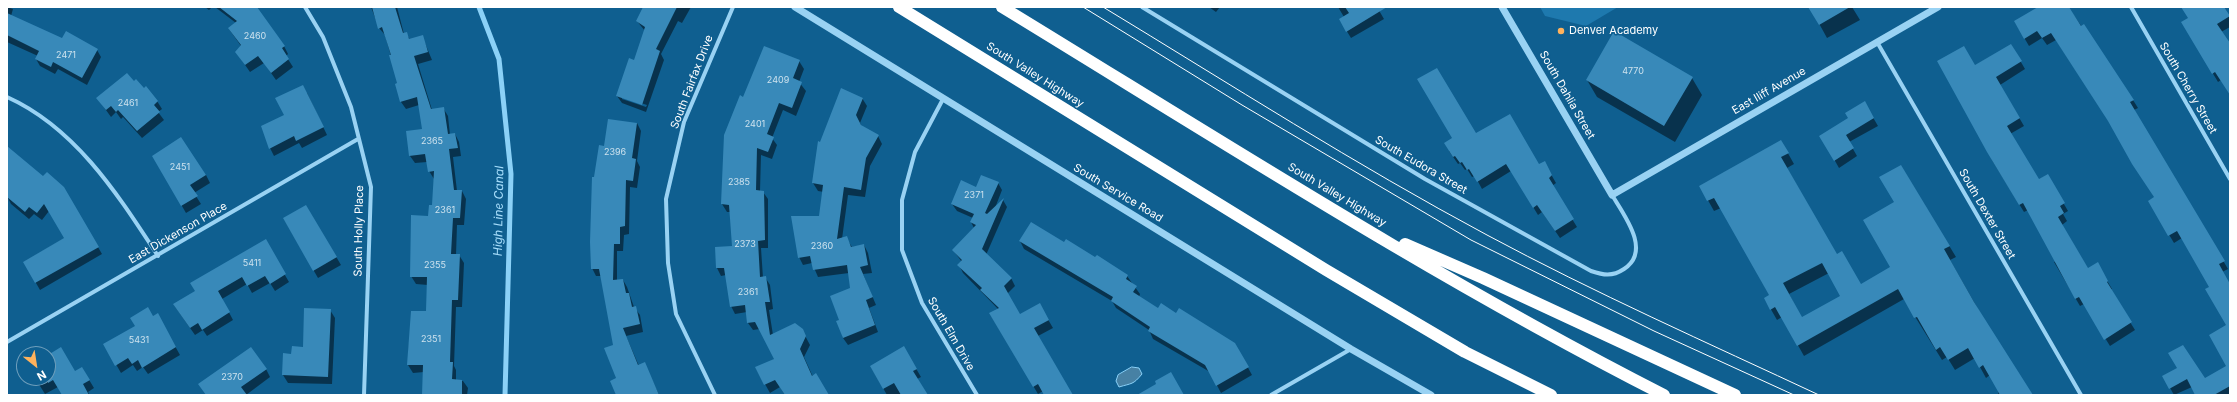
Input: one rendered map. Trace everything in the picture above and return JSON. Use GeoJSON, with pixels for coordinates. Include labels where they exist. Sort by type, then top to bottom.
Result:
{"type":"FeatureCollection","features":[{"type":"Feature","properties":{"kind":"highway","name":"South Valley Highway"},"geometry":{"type":"LineString","coordinates":[[900,7],[1326,270],[1465,352],[1551,395]]}},
{"type":"Feature","properties":{"kind":"highway","name":"South Valley Highway"},"geometry":{"type":"LineString","coordinates":[[1002,7],[1509,313],[1664,395]]}},
{"type":"Feature","properties":{"kind":"highway"},"geometry":{"type":"LineString","coordinates":[[1356,222],[1483,278],[1735,395]]}},
{"type":"Feature","properties":{"kind":"highway"},"geometry":{"type":"LineString","coordinates":[[1465,352],[1536,395]]}},
{"type":"Feature","properties":{"kind":"street","name":"South Holly Place"},"geometry":{"type":"LineString","coordinates":[[305,7],[330,52],[351,107],[370,187],[364,395]]}},
{"type":"Feature","properties":{"kind":"street","name":"South Fairfax Drive"},"geometry":{"type":"LineString","coordinates":[[715,395],[676,314],[668,262],[666,199],[684,122],[733,7]]}},
{"type":"Feature","properties":{"kind":"street","name":"South Service Road"},"geometry":{"type":"LineString","coordinates":[[795,7],[1351,349],[1431,395]]}},
{"type":"Feature","properties":{"kind":"street","name":"South Eudora Street"},"geometry":{"type":"LineString","coordinates":[[1142,7],[1424,178],[1591,270],[1604,275],[1616,274],[1627,267],[1635,257],[1635,240],[1612,195]]}},
{"type":"Feature","properties":{"kind":"street","name":"South Dahlia Street"},"geometry":{"type":"LineString","coordinates":[[1502,7],[1612,195]]}},
{"type":"Feature","properties":{"kind":"street","name":"East Iliff Avenue"},"geometry":{"type":"LineString","coordinates":[[1612,195],[1938,7]]}},
{"type":"Feature","properties":{"kind":"street","name":"South Cherry Street"},"geometry":{"type":"LineString","coordinates":[[2131,7],[2230,179]]}},
{"type":"Feature","properties":{"kind":"street","name":"South Dexter Street"},"geometry":{"type":"LineString","coordinates":[[1877,42],[2081,395]]}},
{"type":"Feature","properties":{"kind":"street"},"geometry":{"type":"LineString","coordinates":[[7,97],[37,115],[67,138],[93,164],[125,205],[158,256]]}},
{"type":"Feature","properties":{"kind":"street","name":"South Elm Drive"},"geometry":{"type":"LineString","coordinates":[[943,99],[915,152],[902,200],[902,250],[922,303],[977,395]]}},
{"type":"Feature","properties":{"kind":"street","name":"East Dickenson Place"},"geometry":{"type":"LineString","coordinates":[[7,342],[358,139]]}},
{"type":"Feature","properties":{"kind":"street"},"geometry":{"type":"LineString","coordinates":[[1271,395],[1351,349]]}},
{"type":"Feature","properties":{"kind":"shaded area"},"geometry":{"type":"Polygon","coordinates":[[[1540,7],[1618,7],[1586,26],[1545,16],[1540,7]]]}},
{"type":"Feature","properties":{"kind":"shaded area"},"geometry":{"type":"Polygon","coordinates":[[[1132,367],[1139,368],[1142,374],[1134,382],[1119,387],[1116,381],[1118,375],[1132,367]]]}},
{"type":"Feature","properties":{"kind":"building"},"geometry":{"type":"Polygon","coordinates":[[[219,7],[257,7],[285,46],[282,48],[289,59],[271,73],[258,56],[245,65],[235,52],[241,45],[228,28],[237,21],[219,7]]]}},
{"type":"Feature","properties":{"kind":"building"},"geometry":{"type":"Polygon","coordinates":[[[372,7],[395,7],[403,33],[407,32],[409,39],[423,35],[428,52],[414,56],[431,109],[444,107],[448,134],[455,133],[458,148],[449,149],[454,190],[462,190],[460,218],[453,218],[451,254],[460,254],[458,300],[452,300],[450,362],[453,362],[452,379],[462,380],[462,395],[422,395],[423,365],[407,365],[411,311],[426,311],[427,277],[410,277],[411,215],[428,216],[429,205],[432,205],[434,171],[428,172],[425,154],[409,156],[406,131],[422,129],[417,97],[400,102],[395,84],[397,83],[389,55],[391,55],[382,27],[378,29],[372,7]]]}},
{"type":"Feature","properties":{"kind":"building"},"geometry":{"type":"Polygon","coordinates":[[[643,7],[677,7],[656,49],[660,51],[642,105],[616,96],[629,58],[634,60],[645,27],[636,21],[643,7]]]}},
{"type":"Feature","properties":{"kind":"building"},"geometry":{"type":"Polygon","coordinates":[[[1345,7],[1387,7],[1346,32],[1339,19],[1349,13],[1345,7]]]}},
{"type":"Feature","properties":{"kind":"building"},"geometry":{"type":"Polygon","coordinates":[[[1808,7],[1850,7],[1819,25],[1808,7]]]}},
{"type":"Feature","properties":{"kind":"building"},"geometry":{"type":"Polygon","coordinates":[[[2038,7],[2069,7],[2081,26],[2084,24],[2134,100],[2130,102],[2225,261],[2219,264],[2230,284],[2230,386],[2214,395],[2195,395],[2187,379],[2169,389],[2162,376],[2177,368],[2168,353],[2183,345],[2205,378],[2226,366],[2209,335],[2226,325],[2205,289],[2209,287],[2177,231],[2168,236],[2148,201],[2154,197],[2132,164],[2108,121],[2051,33],[2042,38],[2037,31],[2024,39],[2014,21],[2038,7]]]}},
{"type":"Feature","properties":{"kind":"building"},"geometry":{"type":"Polygon","coordinates":[[[2181,7],[2224,7],[2230,16],[2217,24],[2230,43],[2230,95],[2215,72],[2212,74],[2181,22],[2188,18],[2181,7]]]}},
{"type":"Feature","properties":{"kind":"building"},"geometry":{"type":"Polygon","coordinates":[[[7,13],[62,38],[66,31],[98,49],[82,78],[53,62],[51,67],[35,59],[39,51],[7,35],[7,13]]]}},
{"type":"Feature","properties":{"kind":"building"},"geometry":{"type":"Polygon","coordinates":[[[1614,31],[1693,77],[1664,126],[1586,80],[1614,31]]]}},
{"type":"Feature","properties":{"kind":"building"},"geometry":{"type":"Polygon","coordinates":[[[2011,44],[2022,61],[1996,77],[2020,118],[2007,126],[2039,179],[2048,174],[2065,203],[2060,206],[2064,213],[2058,217],[2088,268],[2098,262],[2108,281],[2107,282],[2132,322],[2104,340],[2079,297],[2075,299],[2023,203],[2019,205],[1987,152],[1937,61],[1964,46],[1975,65],[2011,44]]]}},
{"type":"Feature","properties":{"kind":"building"},"geometry":{"type":"Polygon","coordinates":[[[764,46],[800,60],[793,78],[802,82],[792,108],[779,103],[767,134],[774,137],[768,152],[757,148],[756,190],[764,191],[765,240],[758,241],[760,277],[766,276],[770,302],[765,302],[770,335],[795,323],[803,329],[806,336],[800,349],[812,376],[816,373],[829,395],[785,395],[775,380],[764,385],[755,367],[774,359],[755,322],[747,323],[745,305],[730,307],[724,268],[716,268],[715,247],[732,246],[729,205],[721,204],[724,135],[740,95],[743,97],[764,46]]]}},
{"type":"Feature","properties":{"kind":"building"},"geometry":{"type":"Polygon","coordinates":[[[1437,68],[1476,133],[1510,114],[1539,164],[1545,161],[1552,175],[1549,178],[1574,219],[1555,231],[1537,205],[1533,208],[1506,164],[1477,182],[1469,169],[1467,170],[1462,162],[1460,163],[1455,156],[1453,157],[1444,143],[1452,138],[1417,79],[1437,68]]]}},
{"type":"Feature","properties":{"kind":"building"},"geometry":{"type":"Polygon","coordinates":[[[127,73],[134,81],[136,79],[144,88],[146,86],[158,101],[154,105],[160,112],[137,131],[118,110],[116,112],[111,106],[106,110],[96,98],[127,73]]]}},
{"type":"Feature","properties":{"kind":"building"},"geometry":{"type":"Polygon","coordinates":[[[303,85],[324,127],[296,141],[294,136],[269,149],[261,126],[284,115],[275,98],[303,85]]]}},
{"type":"Feature","properties":{"kind":"building"},"geometry":{"type":"Polygon","coordinates":[[[841,88],[863,98],[856,115],[861,125],[879,135],[866,158],[861,190],[844,187],[837,239],[847,236],[851,247],[864,244],[868,265],[860,267],[873,297],[866,300],[875,325],[843,338],[836,321],[839,320],[830,296],[850,288],[847,265],[813,270],[810,256],[798,258],[791,216],[819,216],[823,185],[812,183],[818,141],[820,142],[841,88]]]}},
{"type":"Feature","properties":{"kind":"building"},"geometry":{"type":"Polygon","coordinates":[[[1865,101],[1874,118],[1846,135],[1854,148],[1834,161],[1819,136],[1848,118],[1845,113],[1865,101]]]}},
{"type":"Feature","properties":{"kind":"building"},"geometry":{"type":"Polygon","coordinates":[[[608,119],[637,123],[632,158],[636,159],[633,181],[626,180],[625,226],[620,227],[620,244],[614,244],[613,280],[623,279],[626,293],[629,293],[632,307],[636,306],[640,324],[623,328],[638,365],[645,362],[659,395],[616,395],[610,381],[616,378],[604,348],[613,345],[599,269],[591,269],[590,242],[592,177],[594,177],[599,145],[604,146],[608,119]]]}},
{"type":"Feature","properties":{"kind":"building"},"geometry":{"type":"Polygon","coordinates":[[[181,137],[206,175],[190,185],[198,196],[181,206],[152,156],[181,137]]]}},
{"type":"Feature","properties":{"kind":"building"},"geometry":{"type":"Polygon","coordinates":[[[1781,140],[1789,153],[1781,157],[1837,254],[1842,251],[1861,284],[1890,267],[1863,220],[1894,202],[1879,177],[1901,165],[1950,246],[1944,249],[1974,302],[2033,395],[2000,395],[1983,365],[1979,368],[1968,348],[1948,360],[1940,347],[1936,350],[1917,317],[1914,318],[1898,289],[1797,346],[1775,307],[1770,310],[1764,298],[1769,295],[1714,198],[1707,201],[1699,186],[1781,140]],[[1822,263],[1783,283],[1802,317],[1840,296],[1822,263]]]}},
{"type":"Feature","properties":{"kind":"building"},"geometry":{"type":"Polygon","coordinates":[[[7,146],[43,176],[47,172],[64,187],[99,247],[35,283],[23,262],[64,238],[44,204],[37,213],[29,207],[25,212],[7,197],[7,146]]]}},
{"type":"Feature","properties":{"kind":"building"},"geometry":{"type":"Polygon","coordinates":[[[981,175],[999,182],[985,213],[987,214],[1004,198],[982,249],[1012,278],[1004,286],[1020,314],[1040,303],[1049,320],[1034,328],[1073,395],[1044,395],[1038,384],[1033,387],[989,313],[999,308],[980,290],[982,288],[957,265],[962,260],[952,250],[976,225],[970,222],[974,214],[951,204],[961,180],[976,187],[981,175]]]}},
{"type":"Feature","properties":{"kind":"building"},"geometry":{"type":"Polygon","coordinates":[[[306,205],[337,257],[313,271],[283,218],[306,205]]]}},
{"type":"Feature","properties":{"kind":"building"},"geometry":{"type":"Polygon","coordinates":[[[1031,222],[1064,242],[1066,239],[1095,257],[1097,255],[1128,275],[1126,279],[1137,286],[1133,292],[1158,308],[1161,303],[1176,313],[1179,308],[1235,343],[1249,367],[1216,386],[1205,365],[1148,331],[1150,327],[1111,301],[1113,297],[1019,241],[1031,222]]]}},
{"type":"Feature","properties":{"kind":"building"},"geometry":{"type":"Polygon","coordinates":[[[266,239],[286,274],[270,284],[265,276],[247,286],[242,277],[218,291],[230,312],[202,330],[198,323],[190,328],[173,304],[195,291],[190,283],[266,239]]]}},
{"type":"Feature","properties":{"kind":"building"},"geometry":{"type":"Polygon","coordinates":[[[148,307],[153,316],[158,313],[176,347],[142,368],[138,360],[132,364],[128,358],[115,366],[103,344],[135,326],[130,318],[148,307]]]}},
{"type":"Feature","properties":{"kind":"building"},"geometry":{"type":"Polygon","coordinates":[[[304,308],[331,309],[328,377],[282,375],[283,353],[291,354],[292,346],[303,347],[304,308]]]}},
{"type":"Feature","properties":{"kind":"building"},"geometry":{"type":"Polygon","coordinates":[[[904,346],[917,369],[913,371],[928,395],[901,395],[894,383],[883,389],[870,366],[904,346]]]}},
{"type":"Feature","properties":{"kind":"building"},"geometry":{"type":"Polygon","coordinates":[[[61,347],[75,371],[82,367],[90,380],[83,384],[89,395],[62,395],[56,385],[56,350],[61,347]]]}},
{"type":"Feature","properties":{"kind":"building"},"geometry":{"type":"Polygon","coordinates":[[[251,347],[267,369],[241,387],[247,395],[206,395],[198,384],[251,347]]]}},
{"type":"Feature","properties":{"kind":"building"},"geometry":{"type":"Polygon","coordinates":[[[1171,372],[1184,395],[1137,395],[1156,384],[1155,381],[1171,372]]]}},
{"type":"Feature","properties":{"kind":"waterway","name":"High Line Canal"},"geometry":{"type":"LineString","coordinates":[[479,7],[499,59],[511,174],[505,395]]}},
{"type":"Feature","properties":{"kind":"tram line"},"geometry":{"type":"LineString","coordinates":[[1083,7],[1242,105],[1471,240],[1654,331],[1794,395]]}},
{"type":"Feature","properties":{"kind":"tram line"},"geometry":{"type":"LineString","coordinates":[[1103,7],[1341,152],[1487,235],[1610,297],[1819,395]]}},
{"type":"Feature","properties":{"kind":"place","name":"Denver Academy"},"geometry":{"type":"Point","coordinates":[1561,31]}}]}
